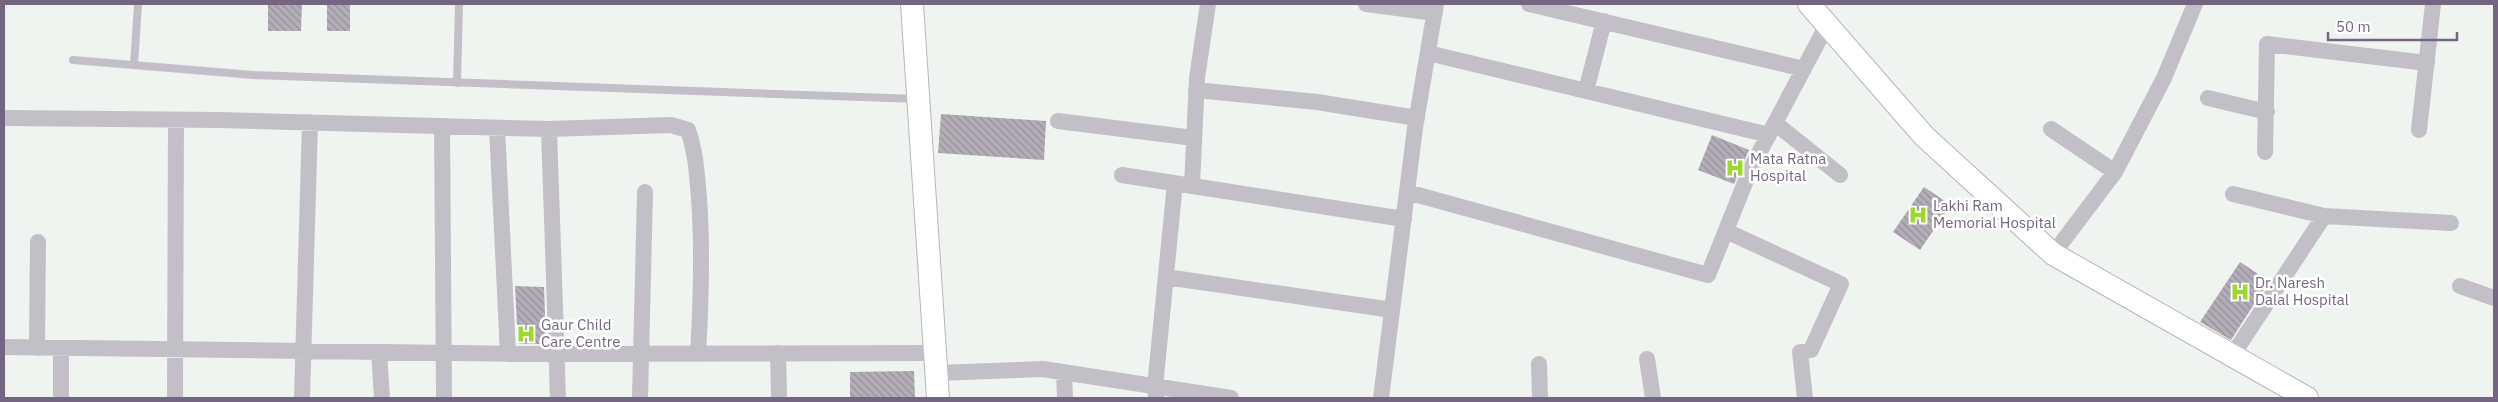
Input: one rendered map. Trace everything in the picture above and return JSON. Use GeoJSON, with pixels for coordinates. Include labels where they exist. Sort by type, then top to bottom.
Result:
{"type":"FeatureCollection","features":[{"type":"Feature","properties":{"kind":"street"},"geometry":{"type":"LineString","coordinates":[[912,4],[938,398]]}},
{"type":"Feature","properties":{"kind":"street"},"geometry":{"type":"LineString","coordinates":[[1192,186],[1196,90],[1208,4]]}},
{"type":"Feature","properties":{"kind":"street"},"geometry":{"type":"LineString","coordinates":[[1366,4],[1435,8],[1417,118],[1381,398]]}},
{"type":"Feature","properties":{"kind":"street"},"geometry":{"type":"LineString","coordinates":[[1529,4],[1804,69]]}},
{"type":"Feature","properties":{"kind":"street"},"geometry":{"type":"LineString","coordinates":[[1809,4],[1924,136],[2054,254],[2307,398]]}},
{"type":"Feature","properties":{"kind":"street"},"geometry":{"type":"LineString","coordinates":[[2054,254],[2115,172],[2164,78],[2195,4]]}},
{"type":"Feature","properties":{"kind":"street"},"geometry":{"type":"LineString","coordinates":[[2419,130],[2433,4]]}},
{"type":"Feature","properties":{"kind":"street"},"geometry":{"type":"LineString","coordinates":[[1586,91],[1604,21]]}},
{"type":"Feature","properties":{"kind":"street"},"geometry":{"type":"LineString","coordinates":[[1407,192],[1708,275],[1751,168],[1828,24]]}},
{"type":"Feature","properties":{"kind":"street"},"geometry":{"type":"LineString","coordinates":[[2265,152],[2267,44],[2427,63]]}},
{"type":"Feature","properties":{"kind":"street"},"geometry":{"type":"LineString","coordinates":[[1428,54],[1586,91],[1772,129],[1840,175]]}},
{"type":"Feature","properties":{"kind":"street"},"geometry":{"type":"LineString","coordinates":[[1196,90],[1317,102],[1417,118]]}},
{"type":"Feature","properties":{"kind":"street"},"geometry":{"type":"LineString","coordinates":[[2208,98],[2267,112]]}},
{"type":"Feature","properties":{"kind":"street"},"geometry":{"type":"LineString","coordinates":[[4,118],[310,122],[549,129],[672,125],[688,130],[696,151],[701,225],[702,288],[698,354]]}},
{"type":"Feature","properties":{"kind":"street"},"geometry":{"type":"LineString","coordinates":[[175,398],[176,120]]}},
{"type":"Feature","properties":{"kind":"street"},"geometry":{"type":"LineString","coordinates":[[1058,121],[1194,138]]}},
{"type":"Feature","properties":{"kind":"street"},"geometry":{"type":"LineString","coordinates":[[302,398],[310,122]]}},
{"type":"Feature","properties":{"kind":"street"},"geometry":{"type":"LineString","coordinates":[[442,126],[444,398]]}},
{"type":"Feature","properties":{"kind":"street"},"geometry":{"type":"LineString","coordinates":[[497,128],[508,354]]}},
{"type":"Feature","properties":{"kind":"street"},"geometry":{"type":"LineString","coordinates":[[549,129],[558,398]]}},
{"type":"Feature","properties":{"kind":"street"},"geometry":{"type":"LineString","coordinates":[[2052,129],[2115,172]]}},
{"type":"Feature","properties":{"kind":"street"},"geometry":{"type":"LineString","coordinates":[[1122,175],[1404,219]]}},
{"type":"Feature","properties":{"kind":"street"},"geometry":{"type":"LineString","coordinates":[[1155,392],[1175,183]]}},
{"type":"Feature","properties":{"kind":"street"},"geometry":{"type":"LineString","coordinates":[[640,398],[646,192]]}},
{"type":"Feature","properties":{"kind":"street"},"geometry":{"type":"LineString","coordinates":[[2232,194],[2324,216],[2451,223]]}},
{"type":"Feature","properties":{"kind":"street"},"geometry":{"type":"LineString","coordinates":[[2232,356],[2324,216]]}},
{"type":"Feature","properties":{"kind":"street"},"geometry":{"type":"LineString","coordinates":[[1726,231],[1841,284],[1811,350],[1800,352],[1805,398]]}},
{"type":"Feature","properties":{"kind":"street"},"geometry":{"type":"LineString","coordinates":[[37,348],[38,242]]}},
{"type":"Feature","properties":{"kind":"street"},"geometry":{"type":"LineString","coordinates":[[1166,277],[1392,310]]}},
{"type":"Feature","properties":{"kind":"street"},"geometry":{"type":"LineString","coordinates":[[2460,286],[2494,298]]}},
{"type":"Feature","properties":{"kind":"street"},"geometry":{"type":"LineString","coordinates":[[4,347],[508,354],[778,353],[1044,369],[1155,392],[1231,398]]}},
{"type":"Feature","properties":{"kind":"street"},"geometry":{"type":"LineString","coordinates":[[61,348],[61,398]]}},
{"type":"Feature","properties":{"kind":"street"},"geometry":{"type":"LineString","coordinates":[[379,352],[382,398]]}},
{"type":"Feature","properties":{"kind":"street"},"geometry":{"type":"LineString","coordinates":[[778,353],[779,398]]}},
{"type":"Feature","properties":{"kind":"street"},"geometry":{"type":"LineString","coordinates":[[1647,359],[1653,398]]}},
{"type":"Feature","properties":{"kind":"street"},"geometry":{"type":"LineString","coordinates":[[1539,364],[1540,398]]}},
{"type":"Feature","properties":{"kind":"street"},"geometry":{"type":"LineString","coordinates":[[1064,372],[1065,398]]}},
{"type":"Feature","properties":{"kind":"lane"},"geometry":{"type":"LineString","coordinates":[[134,66],[138,4]]}},
{"type":"Feature","properties":{"kind":"lane"},"geometry":{"type":"LineString","coordinates":[[457,83],[459,4]]}},
{"type":"Feature","properties":{"kind":"lane"},"geometry":{"type":"LineString","coordinates":[[73,60],[253,75],[918,99]]}},
{"type":"Feature","properties":{"kind":"building"},"geometry":{"type":"Polygon","coordinates":[[[268,4],[302,4],[301,31],[268,31],[268,4]]]}},
{"type":"Feature","properties":{"kind":"building"},"geometry":{"type":"Polygon","coordinates":[[[327,4],[350,4],[350,31],[327,31],[327,4]]]}},
{"type":"Feature","properties":{"kind":"building"},"geometry":{"type":"Polygon","coordinates":[[[941,114],[1046,121],[1044,160],[938,153],[941,114]]]}},
{"type":"Feature","properties":{"kind":"building"},"geometry":{"type":"Polygon","coordinates":[[[1712,135],[1749,150],[1734,184],[1698,170],[1712,135]]]}},
{"type":"Feature","properties":{"kind":"building"},"geometry":{"type":"Polygon","coordinates":[[[1924,187],[1951,205],[1920,250],[1893,232],[1924,187]]]}},
{"type":"Feature","properties":{"kind":"building"},"geometry":{"type":"Polygon","coordinates":[[[2240,262],[2269,281],[2231,340],[2200,322],[2240,262]]]}},
{"type":"Feature","properties":{"kind":"building"},"geometry":{"type":"Polygon","coordinates":[[[515,286],[544,287],[546,344],[518,344],[515,286]]]}},
{"type":"Feature","properties":{"kind":"building"},"geometry":{"type":"Polygon","coordinates":[[[914,371],[915,398],[850,398],[850,372],[914,371]]]}},
{"type":"Feature","properties":{"kind":"place","name":"Mata Ratna Hospital"},"geometry":{"type":"Point","coordinates":[1735,168]}},
{"type":"Feature","properties":{"kind":"place","name":"Lakhi Ram Memorial Hospital"},"geometry":{"type":"Point","coordinates":[1918,215]}},
{"type":"Feature","properties":{"kind":"place","name":"Dr. Naresh Dalal Hospital"},"geometry":{"type":"Point","coordinates":[2240,292]}},
{"type":"Feature","properties":{"kind":"place","name":"Gaur Child Care Centre"},"geometry":{"type":"Point","coordinates":[526,334]}}]}
